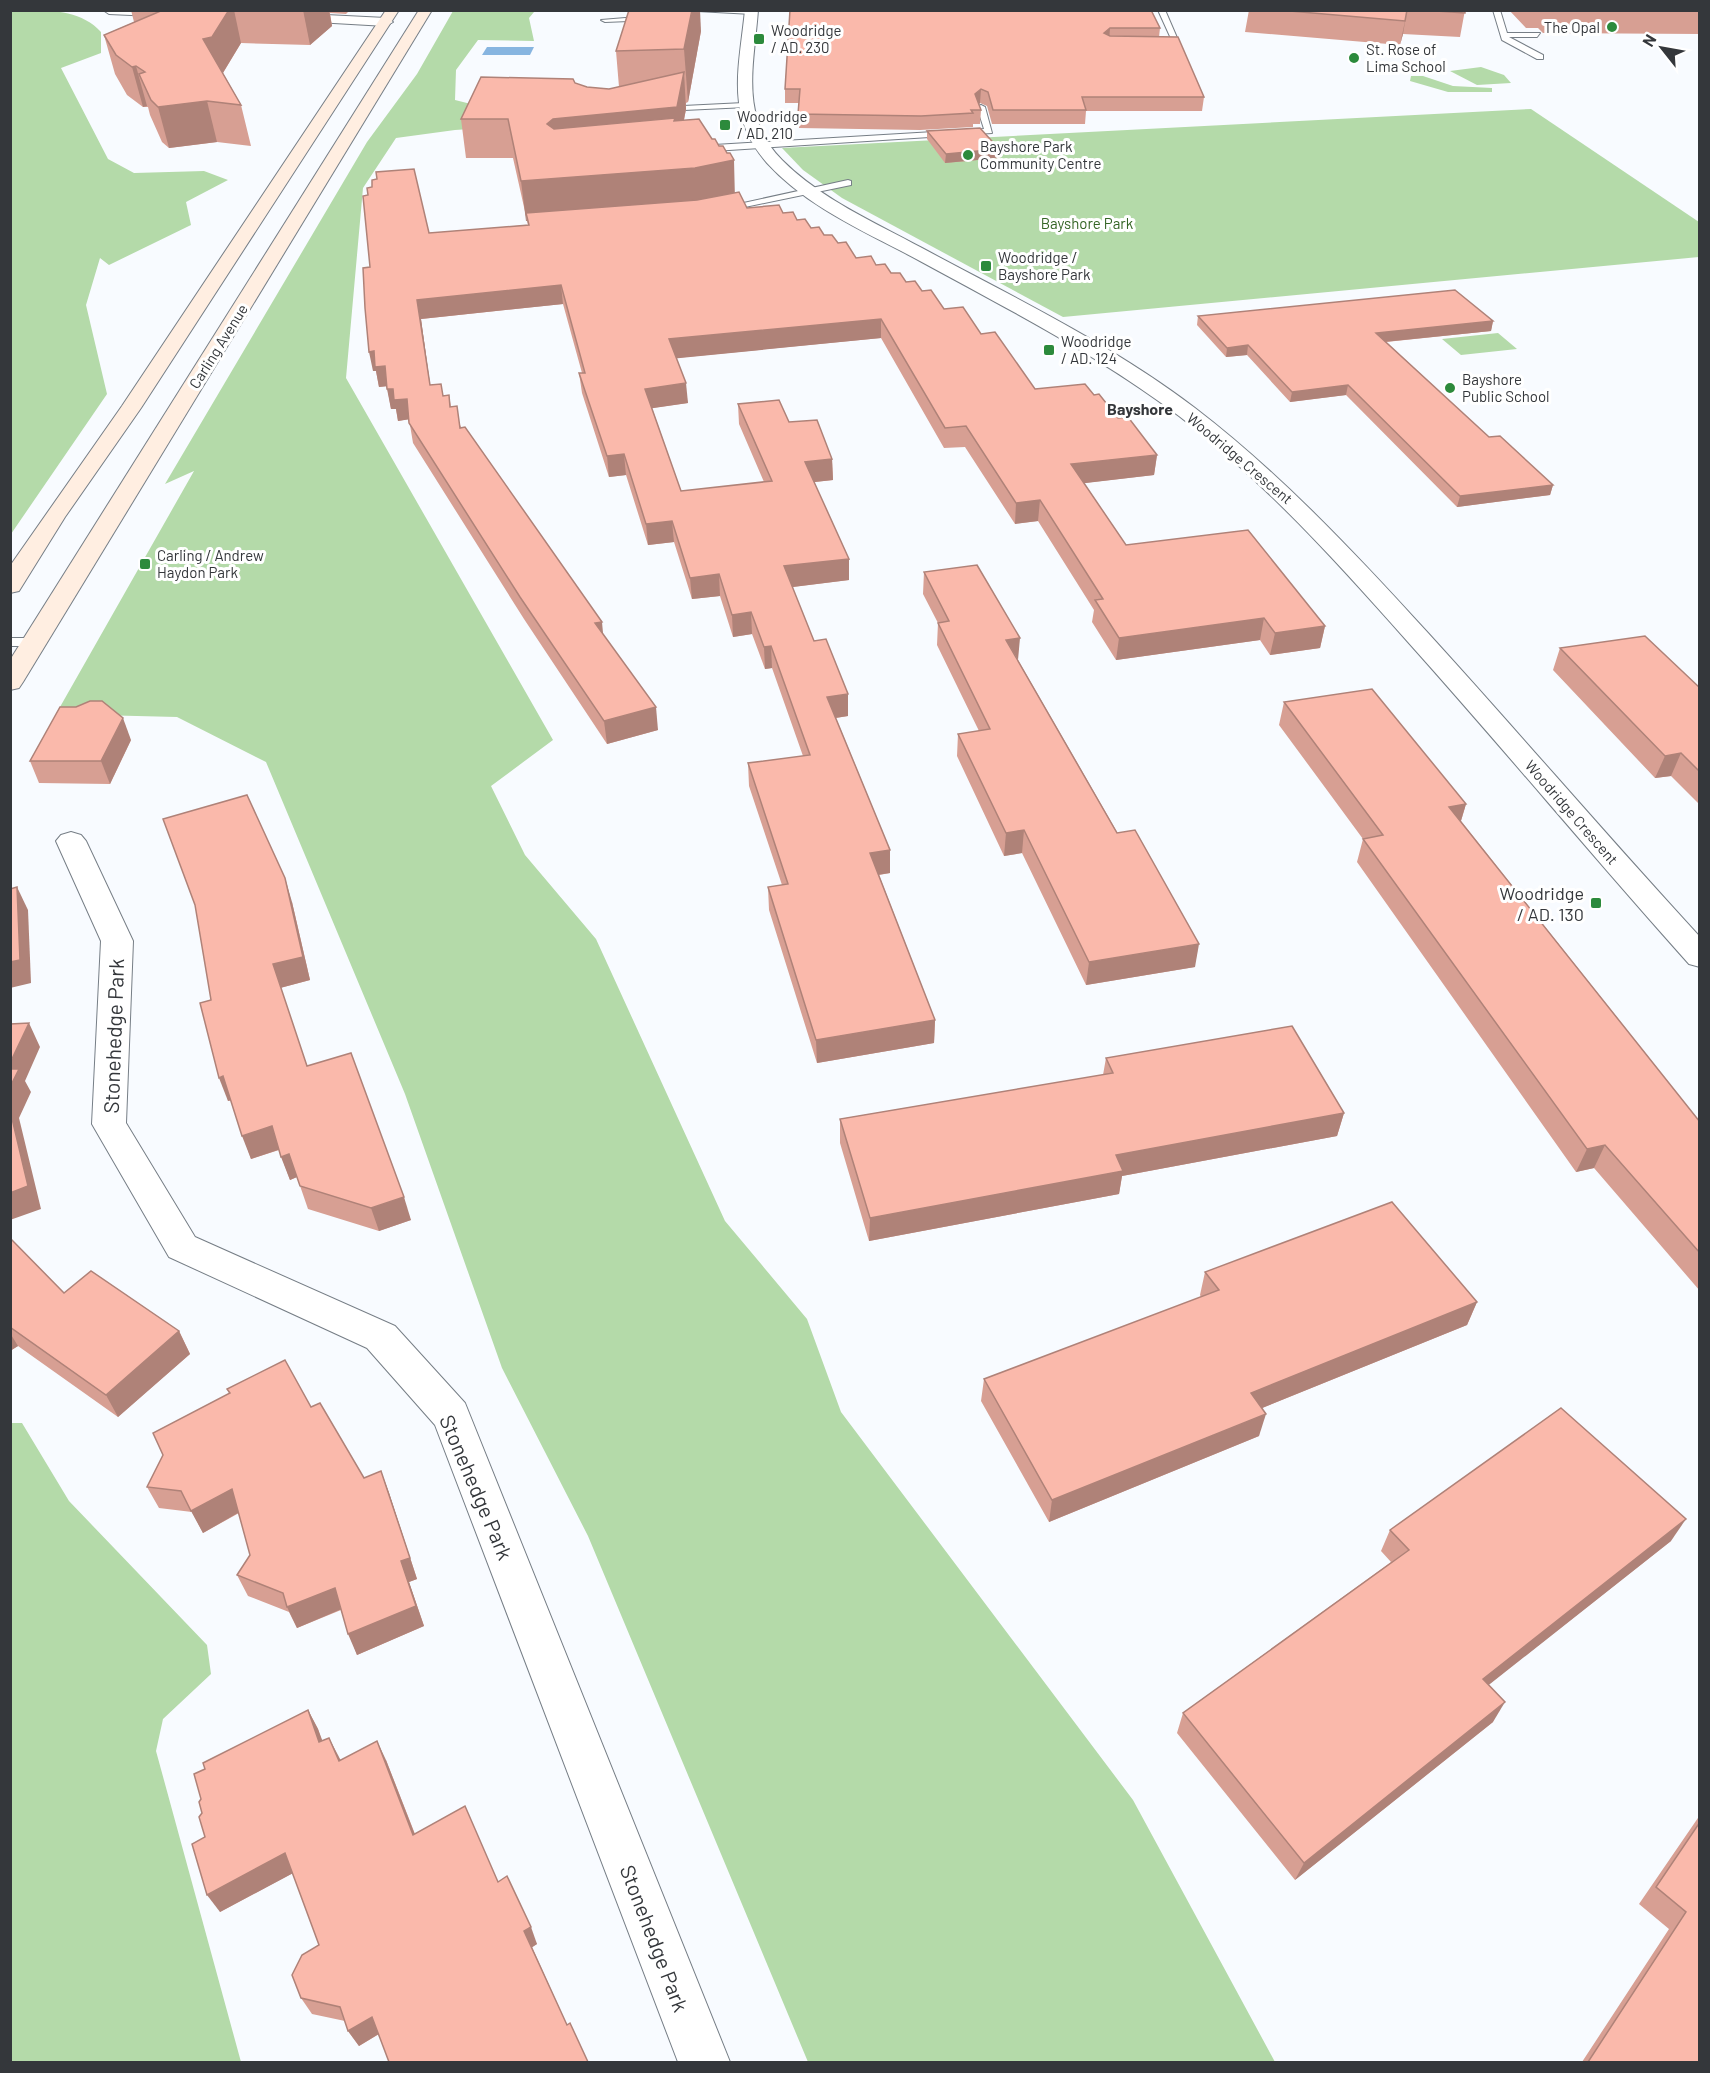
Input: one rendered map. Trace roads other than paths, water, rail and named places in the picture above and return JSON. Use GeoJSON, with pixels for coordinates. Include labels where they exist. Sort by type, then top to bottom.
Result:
{"type":"FeatureCollection","features":[{"type":"Feature","properties":{"kind":"main road","name":"Carling Avenue"},"geometry":{"type":"LineString","coordinates":[[10,682],[23,642],[399,57],[426,10]]}},
{"type":"Feature","properties":{"kind":"main road"},"geometry":{"type":"LineString","coordinates":[[10,586],[390,16]]}},
{"type":"Feature","properties":{"kind":"main road"},"geometry":{"type":"LineString","coordinates":[[365,56],[399,57]]}},
{"type":"Feature","properties":{"kind":"street"},"geometry":{"type":"LineString","coordinates":[[109,10],[193,14]]}},
{"type":"Feature","properties":{"kind":"street","name":"Woodridge Crescent"},"geometry":{"type":"LineString","coordinates":[[752,11],[744,105],[750,128],[761,146],[810,192],[1088,346],[1135,375],[1227,444],[1291,500],[1372,587],[1700,957]]}},
{"type":"Feature","properties":{"kind":"street"},"geometry":{"type":"LineString","coordinates":[[276,17],[390,16]]}},
{"type":"Feature","properties":{"kind":"street","name":"Stonehedge Park"},"geometry":{"type":"LineString","coordinates":[[71,840],[117,941],[110,1124],[182,1247],[381,1337],[451,1415],[704,2062]]}},
{"type":"Feature","properties":{"kind":"lane"},"geometry":{"type":"LineString","coordinates":[[629,10],[624,15],[632,20]]}},
{"type":"Feature","properties":{"kind":"lane"},"geometry":{"type":"LineString","coordinates":[[1155,45],[1178,45],[1161,10]]}},
{"type":"Feature","properties":{"kind":"lane"},"geometry":{"type":"LineString","coordinates":[[1496,10],[1504,34],[1540,57]]}},
{"type":"Feature","properties":{"kind":"lane"},"geometry":{"type":"LineString","coordinates":[[684,12],[752,11]]}},
{"type":"Feature","properties":{"kind":"lane"},"geometry":{"type":"LineString","coordinates":[[606,20],[659,17]]}},
{"type":"Feature","properties":{"kind":"lane"},"geometry":{"type":"LineString","coordinates":[[1504,34],[1537,35]]}},
{"type":"Feature","properties":{"kind":"lane"},"geometry":{"type":"LineString","coordinates":[[656,110],[744,105]]}},
{"type":"Feature","properties":{"kind":"lane"},"geometry":{"type":"LineString","coordinates":[[686,150],[988,131],[981,107]]}},
{"type":"Feature","properties":{"kind":"lane"},"geometry":{"type":"LineString","coordinates":[[714,210],[849,183]]}},
{"type":"Feature","properties":{"kind":"water"},"geometry":{"type":"Polygon","coordinates":[[[487,47],[534,47],[530,55],[482,55],[487,47]]]}},
{"type":"Feature","properties":{"kind":"place","name":"The Opal"},"geometry":{"type":"Point","coordinates":[1612,27]}},
{"type":"Feature","properties":{"kind":"place","name":"Woodridge / AD. 230"},"geometry":{"type":"Point","coordinates":[759,39]}},
{"type":"Feature","properties":{"kind":"place","name":"St. Rose of Lima School"},"geometry":{"type":"Point","coordinates":[1354,58]}},
{"type":"Feature","properties":{"kind":"place","name":"Woodridge / AD. 210"},"geometry":{"type":"Point","coordinates":[725,125]}},
{"type":"Feature","properties":{"kind":"place","name":"Bayshore Park Community Centre"},"geometry":{"type":"Point","coordinates":[968,155]}},
{"type":"Feature","properties":{"kind":"place","name":"Woodridge / Bayshore Park"},"geometry":{"type":"Point","coordinates":[986,266]}},
{"type":"Feature","properties":{"kind":"place","name":"Woodridge / AD. 124"},"geometry":{"type":"Point","coordinates":[1049,350]}},
{"type":"Feature","properties":{"kind":"place","name":"Bayshore Public School"},"geometry":{"type":"Point","coordinates":[1450,388]}},
{"type":"Feature","properties":{"kind":"place","name":"Carling / Andrew Haydon Park"},"geometry":{"type":"Point","coordinates":[145,564]}},
{"type":"Feature","properties":{"kind":"place","name":"Woodridge / AD. 130"},"geometry":{"type":"Point","coordinates":[1596,903]}},
{"type":"Feature","properties":{"kind":"district","name":"Bayshore"},"geometry":{"type":"Point","coordinates":[1140,408]}},
{"type":"Feature","properties":{"kind":"park label","name":"Bayshore Park"},"geometry":{"type":"Point","coordinates":[1087,223]}}]}
